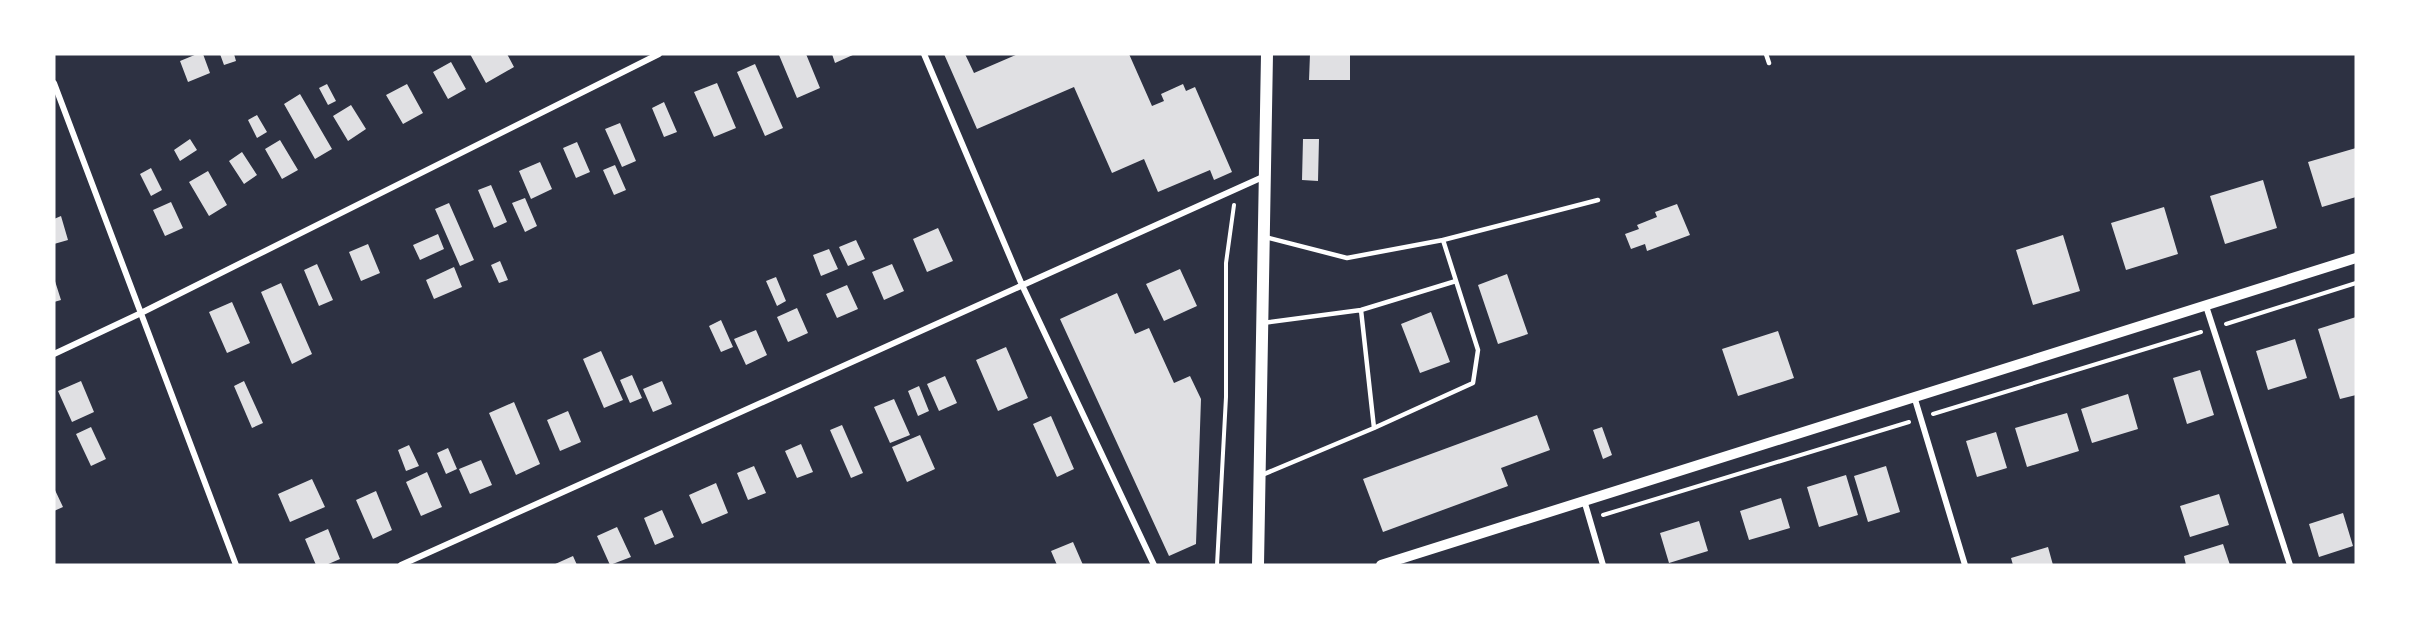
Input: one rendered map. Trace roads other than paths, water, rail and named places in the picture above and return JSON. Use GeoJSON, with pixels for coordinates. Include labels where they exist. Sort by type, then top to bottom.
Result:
{"type":"FeatureCollection","features":[{"type":"Feature","properties":{"kind":"main road"},"geometry":{"type":"LineString","coordinates":[[1258,565],[1267,54]]}},
{"type":"Feature","properties":{"kind":"street"},"geometry":{"type":"LineString","coordinates":[[54,354],[140,314],[659,54]]}},
{"type":"Feature","properties":{"kind":"street"},"geometry":{"type":"LineString","coordinates":[[924,54],[1022,285],[1154,565]]}},
{"type":"Feature","properties":{"kind":"street"},"geometry":{"type":"LineString","coordinates":[[54,83],[236,565]]}},
{"type":"Feature","properties":{"kind":"street"},"geometry":{"type":"LineString","coordinates":[[401,565],[1265,176]]}},
{"type":"Feature","properties":{"kind":"street"},"geometry":{"type":"LineString","coordinates":[[1381,565],[2356,258]]}},
{"type":"Feature","properties":{"kind":"street"},"geometry":{"type":"LineString","coordinates":[[2206,306],[2290,565]]}},
{"type":"Feature","properties":{"kind":"street"},"geometry":{"type":"LineString","coordinates":[[1914,396],[1965,565]]}},
{"type":"Feature","properties":{"kind":"street"},"geometry":{"type":"LineString","coordinates":[[1584,500],[1603,565]]}},
{"type":"Feature","properties":{"kind":"lane"},"geometry":{"type":"LineString","coordinates":[[1766,54],[1769,63]]}},
{"type":"Feature","properties":{"kind":"lane"},"geometry":{"type":"LineString","coordinates":[[1264,237],[1347,258],[1443,240],[1598,200]]}},
{"type":"Feature","properties":{"kind":"lane"},"geometry":{"type":"LineString","coordinates":[[1260,476],[1473,383],[1478,350],[1443,240]]}},
{"type":"Feature","properties":{"kind":"lane"},"geometry":{"type":"LineString","coordinates":[[1262,323],[1361,310],[1456,281]]}},
{"type":"Feature","properties":{"kind":"lane"},"geometry":{"type":"LineString","coordinates":[[1361,310],[1374,428]]}}]}
